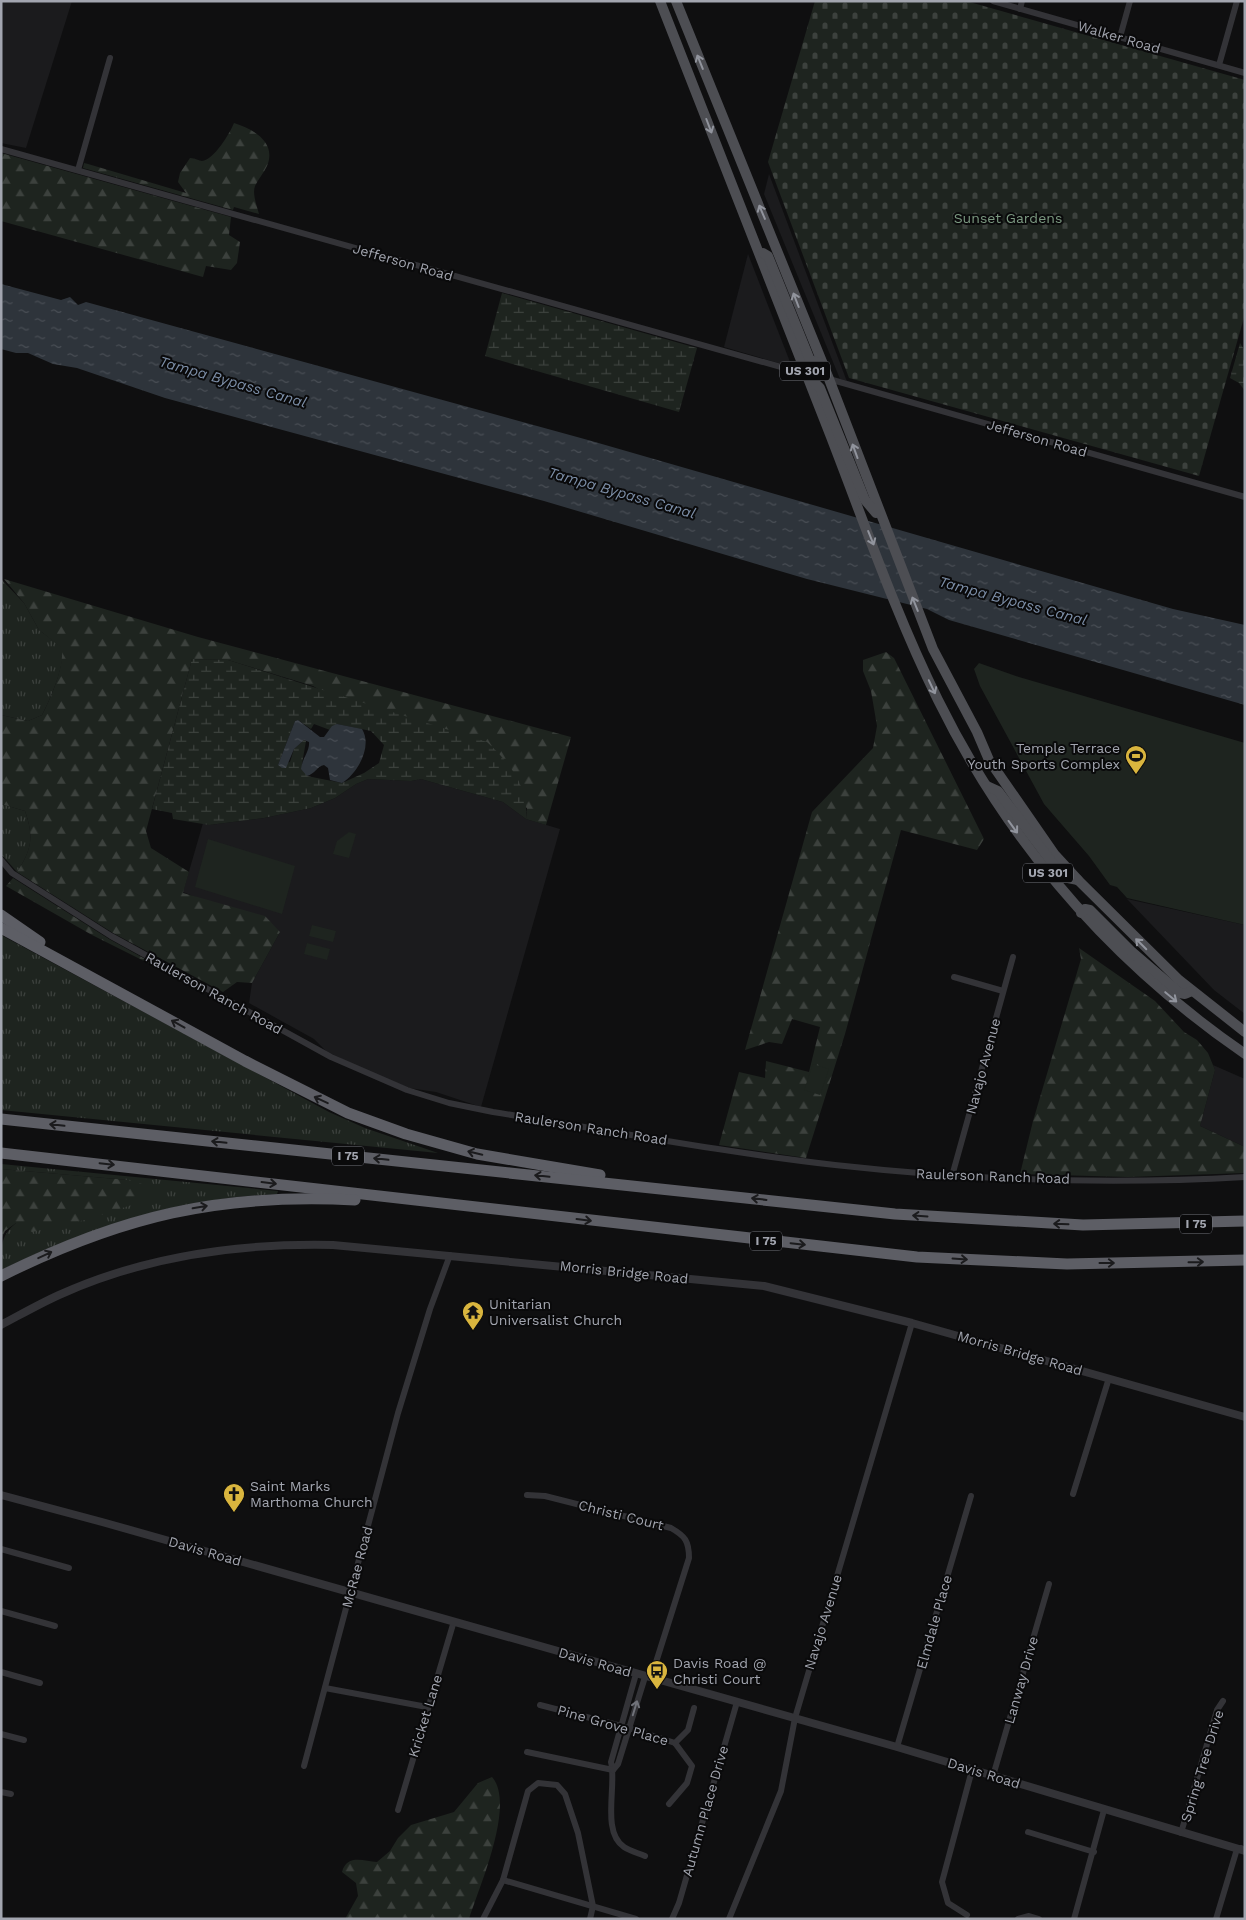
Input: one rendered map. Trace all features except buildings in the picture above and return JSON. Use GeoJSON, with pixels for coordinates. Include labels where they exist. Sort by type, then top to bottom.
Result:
{"type":"FeatureCollection","features":[{"type":"Feature","properties":{"kind":"highway"},"geometry":{"type":"LineString","coordinates":[[1,916],[87,974]]}},
{"type":"Feature","properties":{"kind":"highway"},"geometry":{"type":"LineString","coordinates":[[1,928],[296,1088],[377,1124],[477,1154],[695,1192]]}},
{"type":"Feature","properties":{"kind":"highway","name":"I 75"},"geometry":{"type":"LineString","coordinates":[[1,1119],[895,1214],[1020,1223],[1147,1225],[1245,1221]]}},
{"type":"Feature","properties":{"kind":"highway","name":"I 75"},"geometry":{"type":"LineString","coordinates":[[1,1153],[917,1257],[1067,1264],[1245,1260]]}},
{"type":"Feature","properties":{"kind":"highway"},"geometry":{"type":"LineString","coordinates":[[1,1276],[93,1234],[157,1215],[214,1204],[285,1198],[466,1206]]}},
{"type":"Feature","properties":{"kind":"main road","name":"US 301"},"geometry":{"type":"LineString","coordinates":[[660,1],[911,643],[939,701],[986,785],[1028,848],[1081,914],[1141,972],[1210,1030],[1245,1054]]}},
{"type":"Feature","properties":{"kind":"main road","name":"US 301"},"geometry":{"type":"LineString","coordinates":[[676,1],[829,379],[872,497],[933,649],[977,732],[989,760],[1055,855],[1078,880],[1147,951],[1192,991],[1245,1032]]}},
{"type":"Feature","properties":{"kind":"main road"},"geometry":{"type":"LineString","coordinates":[[758,250],[768,256],[810,360],[821,363]]}},
{"type":"Feature","properties":{"kind":"main road"},"geometry":{"type":"LineString","coordinates":[[806,374],[820,388],[864,500],[881,519]]}},
{"type":"Feature","properties":{"kind":"main road"},"geometry":{"type":"LineString","coordinates":[[986,785],[998,791],[1062,877],[1078,880]]}},
{"type":"Feature","properties":{"kind":"main road"},"geometry":{"type":"LineString","coordinates":[[1081,914],[1085,909],[1090,910],[1136,956],[1180,993],[1186,994],[1192,991]]}},
{"type":"Feature","properties":{"kind":"street","name":"Walker Road"},"geometry":{"type":"LineString","coordinates":[[993,1],[1245,73]]}},
{"type":"Feature","properties":{"kind":"street"},"geometry":{"type":"LineString","coordinates":[[1020,9],[1022,1]]}},
{"type":"Feature","properties":{"kind":"street"},"geometry":{"type":"LineString","coordinates":[[1120,37],[1130,1]]}},
{"type":"Feature","properties":{"kind":"street"},"geometry":{"type":"LineString","coordinates":[[1219,65],[1237,1]]}},
{"type":"Feature","properties":{"kind":"street"},"geometry":{"type":"LineString","coordinates":[[78,170],[110,58]]}},
{"type":"Feature","properties":{"kind":"street","name":"Jefferson Road"},"geometry":{"type":"LineString","coordinates":[[1,149],[806,374]]}},
{"type":"Feature","properties":{"kind":"street","name":"Jefferson Road"},"geometry":{"type":"LineString","coordinates":[[829,379],[1245,497]]}},
{"type":"Feature","properties":{"kind":"street","name":"Raulerson Ranch Road"},"geometry":{"type":"LineString","coordinates":[[1,860],[12,873],[110,936],[331,1057],[414,1093],[493,1112],[746,1153],[833,1165],[952,1176],[1129,1181],[1245,1177]]}},
{"type":"Feature","properties":{"kind":"street","name":"Navajo Avenue"},"geometry":{"type":"LineString","coordinates":[[952,1176],[1013,957]]}},
{"type":"Feature","properties":{"kind":"street"},"geometry":{"type":"LineString","coordinates":[[954,977],[1003,991]]}},
{"type":"Feature","properties":{"kind":"street","name":"Morris Bridge Road"},"geometry":{"type":"LineString","coordinates":[[1,1325],[59,1295],[93,1281],[143,1266],[226,1249],[267,1245],[333,1245],[764,1286],[912,1323],[1245,1417]]}},
{"type":"Feature","properties":{"kind":"street","name":"McRae Road"},"geometry":{"type":"LineString","coordinates":[[304,1766],[398,1413],[430,1309],[450,1255]]}},
{"type":"Feature","properties":{"kind":"street","name":"Navajo Avenue"},"geometry":{"type":"LineString","coordinates":[[729,1919],[782,1791],[795,1718],[912,1323]]}},
{"type":"Feature","properties":{"kind":"street"},"geometry":{"type":"LineString","coordinates":[[1073,1494],[1109,1378]]}},
{"type":"Feature","properties":{"kind":"street","name":"Davis Road"},"geometry":{"type":"LineString","coordinates":[[1,1495],[897,1747],[1104,1810],[1242,1849]]}},
{"type":"Feature","properties":{"kind":"street","name":"Christi Court"},"geometry":{"type":"LineString","coordinates":[[527,1495],[545,1496],[671,1528],[682,1535],[689,1543],[689,1558],[648,1677]]}},
{"type":"Feature","properties":{"kind":"street","name":"Elmdale Place"},"geometry":{"type":"LineString","coordinates":[[897,1747],[971,1496]]}},
{"type":"Feature","properties":{"kind":"street"},"geometry":{"type":"LineString","coordinates":[[1,1550],[69,1568]]}},
{"type":"Feature","properties":{"kind":"street","name":"Lanway Drive"},"geometry":{"type":"LineString","coordinates":[[994,1776],[1049,1584]]}},
{"type":"Feature","properties":{"kind":"street"},"geometry":{"type":"LineString","coordinates":[[1,1611],[55,1626]]}},
{"type":"Feature","properties":{"kind":"street","name":"Kricket Lane"},"geometry":{"type":"LineString","coordinates":[[398,1810],[454,1621]]}},
{"type":"Feature","properties":{"kind":"street"},"geometry":{"type":"LineString","coordinates":[[1,1672],[40,1683]]}},
{"type":"Feature","properties":{"kind":"street"},"geometry":{"type":"LineString","coordinates":[[614,1770],[611,1762],[636,1674]]}},
{"type":"Feature","properties":{"kind":"street"},"geometry":{"type":"LineString","coordinates":[[645,1856],[622,1846],[613,1830],[610,1810],[614,1770],[648,1677]]}},
{"type":"Feature","properties":{"kind":"street"},"geometry":{"type":"LineString","coordinates":[[325,1688],[427,1707]]}},
{"type":"Feature","properties":{"kind":"street","name":"Spring Tree Drive"},"geometry":{"type":"LineString","coordinates":[[1181,1832],[1217,1710],[1223,1701]]}},
{"type":"Feature","properties":{"kind":"street","name":"Autumn Place Drive"},"geometry":{"type":"LineString","coordinates":[[672,1919],[737,1702]]}},
{"type":"Feature","properties":{"kind":"street","name":"Pine Grove Place"},"geometry":{"type":"LineString","coordinates":[[540,1704],[621,1725],[675,1743],[688,1730],[694,1708]]}},
{"type":"Feature","properties":{"kind":"street"},"geometry":{"type":"LineString","coordinates":[[1,1734],[24,1740]]}},
{"type":"Feature","properties":{"kind":"street"},"geometry":{"type":"LineString","coordinates":[[669,1804],[686,1783],[692,1766],[675,1743]]}},
{"type":"Feature","properties":{"kind":"street"},"geometry":{"type":"LineString","coordinates":[[527,1752],[614,1770]]}},
{"type":"Feature","properties":{"kind":"street"},"geometry":{"type":"LineString","coordinates":[[967,1915],[948,1903],[942,1882],[972,1770]]}},
{"type":"Feature","properties":{"kind":"street"},"geometry":{"type":"LineString","coordinates":[[483,1919],[503,1880],[528,1791],[538,1783],[556,1785],[565,1794],[578,1833],[593,1906],[590,1919]]}},
{"type":"Feature","properties":{"kind":"street"},"geometry":{"type":"LineString","coordinates":[[1,1792],[11,1794]]}},
{"type":"Feature","properties":{"kind":"street"},"geometry":{"type":"LineString","coordinates":[[1074,1919],[1094,1852],[1104,1810]]}},
{"type":"Feature","properties":{"kind":"street"},"geometry":{"type":"LineString","coordinates":[[1028,1832],[1094,1852]]}},
{"type":"Feature","properties":{"kind":"street"},"geometry":{"type":"LineString","coordinates":[[1216,1919],[1242,1849]]}},
{"type":"Feature","properties":{"kind":"street"},"geometry":{"type":"LineString","coordinates":[[503,1880],[636,1919]]}},
{"type":"Feature","properties":{"kind":"street"},"geometry":{"type":"LineString","coordinates":[[1018,1919],[1028,1916],[1038,1919]]}},
{"type":"Feature","properties":{"kind":"shaded area"},"geometry":{"type":"Polygon","coordinates":[[[1,1],[72,1],[26,148],[1,143],[1,1]]]}},
{"type":"Feature","properties":{"kind":"shaded area"},"geometry":{"type":"Polygon","coordinates":[[[769,174],[847,381],[840,379],[764,194],[769,174]]]}},
{"type":"Feature","properties":{"kind":"shaded area"},"geometry":{"type":"Polygon","coordinates":[[[748,254],[792,367],[724,347],[748,254]]]}},
{"type":"Feature","properties":{"kind":"shaded area"},"geometry":{"type":"Polygon","coordinates":[[[368,779],[411,781],[421,779],[503,802],[526,819],[560,829],[481,1107],[436,1092],[409,1088],[356,1066],[326,1051],[314,1039],[249,1003],[252,983],[280,932],[183,892],[203,823],[209,825],[264,818],[311,808],[335,798],[356,784],[368,779]]]}},
{"type":"Feature","properties":{"kind":"shaded area"},"geometry":{"type":"Polygon","coordinates":[[[1127,899],[1245,925],[1245,1014],[1214,990],[1127,899]]]}},
{"type":"Feature","properties":{"kind":"shaded area"},"geometry":{"type":"Polygon","coordinates":[[[1213,1065],[1245,1079],[1245,1147],[1200,1126],[1215,1070],[1213,1065]]]}},
{"type":"Feature","properties":{"kind":"green space","name":"Sunset Gardens"},"geometry":{"type":"Polygon","coordinates":[[[815,1],[966,1],[1245,80],[1245,314],[1199,476],[849,378],[768,162],[815,1]]]}},
{"type":"Feature","properties":{"kind":"green space"},"geometry":{"type":"Polygon","coordinates":[[[234,123],[255,133],[266,143],[269,150],[267,166],[254,189],[259,214],[234,207],[233,210],[83,168],[84,163],[186,193],[178,182],[180,173],[190,158],[202,161],[212,156],[234,123]]]}},
{"type":"Feature","properties":{"kind":"green space"},"geometry":{"type":"Polygon","coordinates":[[[1,153],[231,217],[229,235],[240,242],[237,263],[231,270],[206,266],[203,277],[1,221],[1,153]]]}},
{"type":"Feature","properties":{"kind":"green space"},"geometry":{"type":"Polygon","coordinates":[[[502,293],[697,348],[679,412],[485,356],[502,293]]]}},
{"type":"Feature","properties":{"kind":"green space"},"geometry":{"type":"Polygon","coordinates":[[[1240,343],[1245,351],[1245,391],[1239,383],[1230,378],[1240,343]]]}},
{"type":"Feature","properties":{"kind":"green space"},"geometry":{"type":"Polygon","coordinates":[[[1,579],[24,603],[39,630],[63,648],[59,673],[46,708],[42,715],[28,721],[1,715],[1,579]]]}},
{"type":"Feature","properties":{"kind":"green space"},"geometry":{"type":"Polygon","coordinates":[[[4,579],[198,637],[571,737],[546,825],[526,819],[527,808],[313,686],[228,660],[192,659],[146,831],[151,848],[189,872],[183,893],[265,916],[280,932],[252,983],[237,982],[223,992],[113,933],[17,872],[26,856],[30,843],[30,828],[25,811],[1,804],[1,715],[28,721],[42,715],[59,673],[62,648],[39,630],[24,603],[4,579]]]}},
{"type":"Feature","properties":{"kind":"green space"},"geometry":{"type":"Polygon","coordinates":[[[886,652],[894,658],[984,839],[977,850],[901,830],[845,1034],[806,1158],[719,1145],[739,1072],[765,1078],[766,1061],[809,1072],[820,1027],[792,1019],[782,1044],[769,1042],[745,1050],[812,812],[873,748],[877,726],[871,691],[863,671],[863,660],[886,652]]]}},
{"type":"Feature","properties":{"kind":"green space"},"geometry":{"type":"Polygon","coordinates":[[[192,659],[228,660],[487,742],[503,758],[516,776],[524,796],[526,819],[503,802],[421,779],[411,781],[368,779],[356,784],[335,798],[311,808],[264,818],[209,825],[173,819],[172,813],[152,809],[192,659]],[[298,720],[295,721],[278,765],[290,762],[294,749],[304,740],[306,741],[302,764],[307,776],[342,783],[364,773],[379,763],[384,745],[371,731],[337,724],[330,730],[314,724],[311,729],[298,720]]]}},
{"type":"Feature","properties":{"kind":"green space","name":"Temple Terrace Youth Sports Complex"},"geometry":{"type":"Polygon","coordinates":[[[979,663],[1019,677],[1245,743],[1245,925],[1127,898],[1117,887],[1110,885],[1089,856],[1044,804],[980,686],[974,669],[979,663]]]}},
{"type":"Feature","properties":{"kind":"green space"},"geometry":{"type":"Polygon","coordinates":[[[1,804],[25,811],[30,828],[30,843],[26,856],[17,872],[1,854],[1,804]]]}},
{"type":"Feature","properties":{"kind":"green space"},"geometry":{"type":"Polygon","coordinates":[[[349,832],[356,834],[349,858],[333,854],[337,841],[349,832]]]}},
{"type":"Feature","properties":{"kind":"green space"},"geometry":{"type":"Polygon","coordinates":[[[208,839],[295,866],[282,914],[195,887],[208,839]]]}},
{"type":"Feature","properties":{"kind":"green space"},"geometry":{"type":"Polygon","coordinates":[[[13,878],[109,939],[192,985],[92,935],[6,886],[13,878]]]}},
{"type":"Feature","properties":{"kind":"green space"},"geometry":{"type":"Polygon","coordinates":[[[312,925],[336,931],[333,942],[309,936],[312,925]]]}},
{"type":"Feature","properties":{"kind":"green space"},"geometry":{"type":"Polygon","coordinates":[[[1,935],[329,1112],[365,1128],[438,1153],[1,1110],[1,935]]]}},
{"type":"Feature","properties":{"kind":"green space"},"geometry":{"type":"Polygon","coordinates":[[[307,943],[330,949],[327,960],[304,954],[307,943]]]}},
{"type":"Feature","properties":{"kind":"green space"},"geometry":{"type":"Polygon","coordinates":[[[1079,948],[1155,1001],[1184,1032],[1197,1040],[1208,1053],[1215,1070],[1200,1126],[1245,1147],[1245,1173],[1128,1177],[1020,1174],[1033,1121],[1081,959],[1079,948]]]}},
{"type":"Feature","properties":{"kind":"green space"},"geometry":{"type":"Polygon","coordinates":[[[813,1064],[829,1069],[820,1095],[804,1090],[813,1064]]]}},
{"type":"Feature","properties":{"kind":"green space"},"geometry":{"type":"Polygon","coordinates":[[[1,1164],[278,1191],[277,1194],[203,1202],[135,1217],[69,1240],[1,1270],[2,1243],[7,1233],[16,1223],[128,1180],[1,1169],[1,1164]]]}},
{"type":"Feature","properties":{"kind":"green space"},"geometry":{"type":"Polygon","coordinates":[[[1,1169],[128,1180],[142,1184],[152,1192],[141,1202],[85,1220],[32,1232],[16,1223],[5,1231],[1,1240],[1,1169]]]}},
{"type":"Feature","properties":{"kind":"green space"},"geometry":{"type":"Polygon","coordinates":[[[492,1777],[498,1790],[500,1806],[498,1825],[487,1867],[469,1919],[345,1919],[358,1896],[356,1883],[342,1872],[344,1866],[356,1860],[377,1862],[390,1851],[398,1838],[411,1825],[454,1812],[478,1783],[492,1777]]]}},
{"type":"Feature","properties":{"kind":"water","name":"Tampa Bypass Canal"},"geometry":{"type":"Polygon","coordinates":[[[1,284],[61,300],[70,297],[78,305],[86,302],[588,440],[1173,609],[1245,625],[1245,705],[949,620],[927,609],[807,579],[544,501],[165,398],[77,368],[53,364],[28,353],[16,353],[1,349],[1,284]]]}},
{"type":"Feature","properties":{"kind":"water"},"geometry":{"type":"Polygon","coordinates":[[[298,720],[320,737],[324,737],[332,726],[337,724],[362,729],[366,744],[364,752],[358,767],[348,779],[342,783],[330,780],[328,768],[324,765],[307,776],[301,769],[309,745],[309,742],[304,740],[294,749],[286,768],[278,765],[295,721],[298,720]]]}},
{"type":"Feature","properties":{"kind":"place","name":"Temple Terrace Youth Sports Complex"},"geometry":{"type":"Point","coordinates":[1136,775]}},
{"type":"Feature","properties":{"kind":"place","name":"Unitarian Universalist Church"},"geometry":{"type":"Point","coordinates":[473,1331]}},
{"type":"Feature","properties":{"kind":"place","name":"Saint Marks Marthoma Church"},"geometry":{"type":"Point","coordinates":[234,1513]}},
{"type":"Feature","properties":{"kind":"place","name":"Davis Road @ Christi Court"},"geometry":{"type":"Point","coordinates":[657,1690]}}]}
